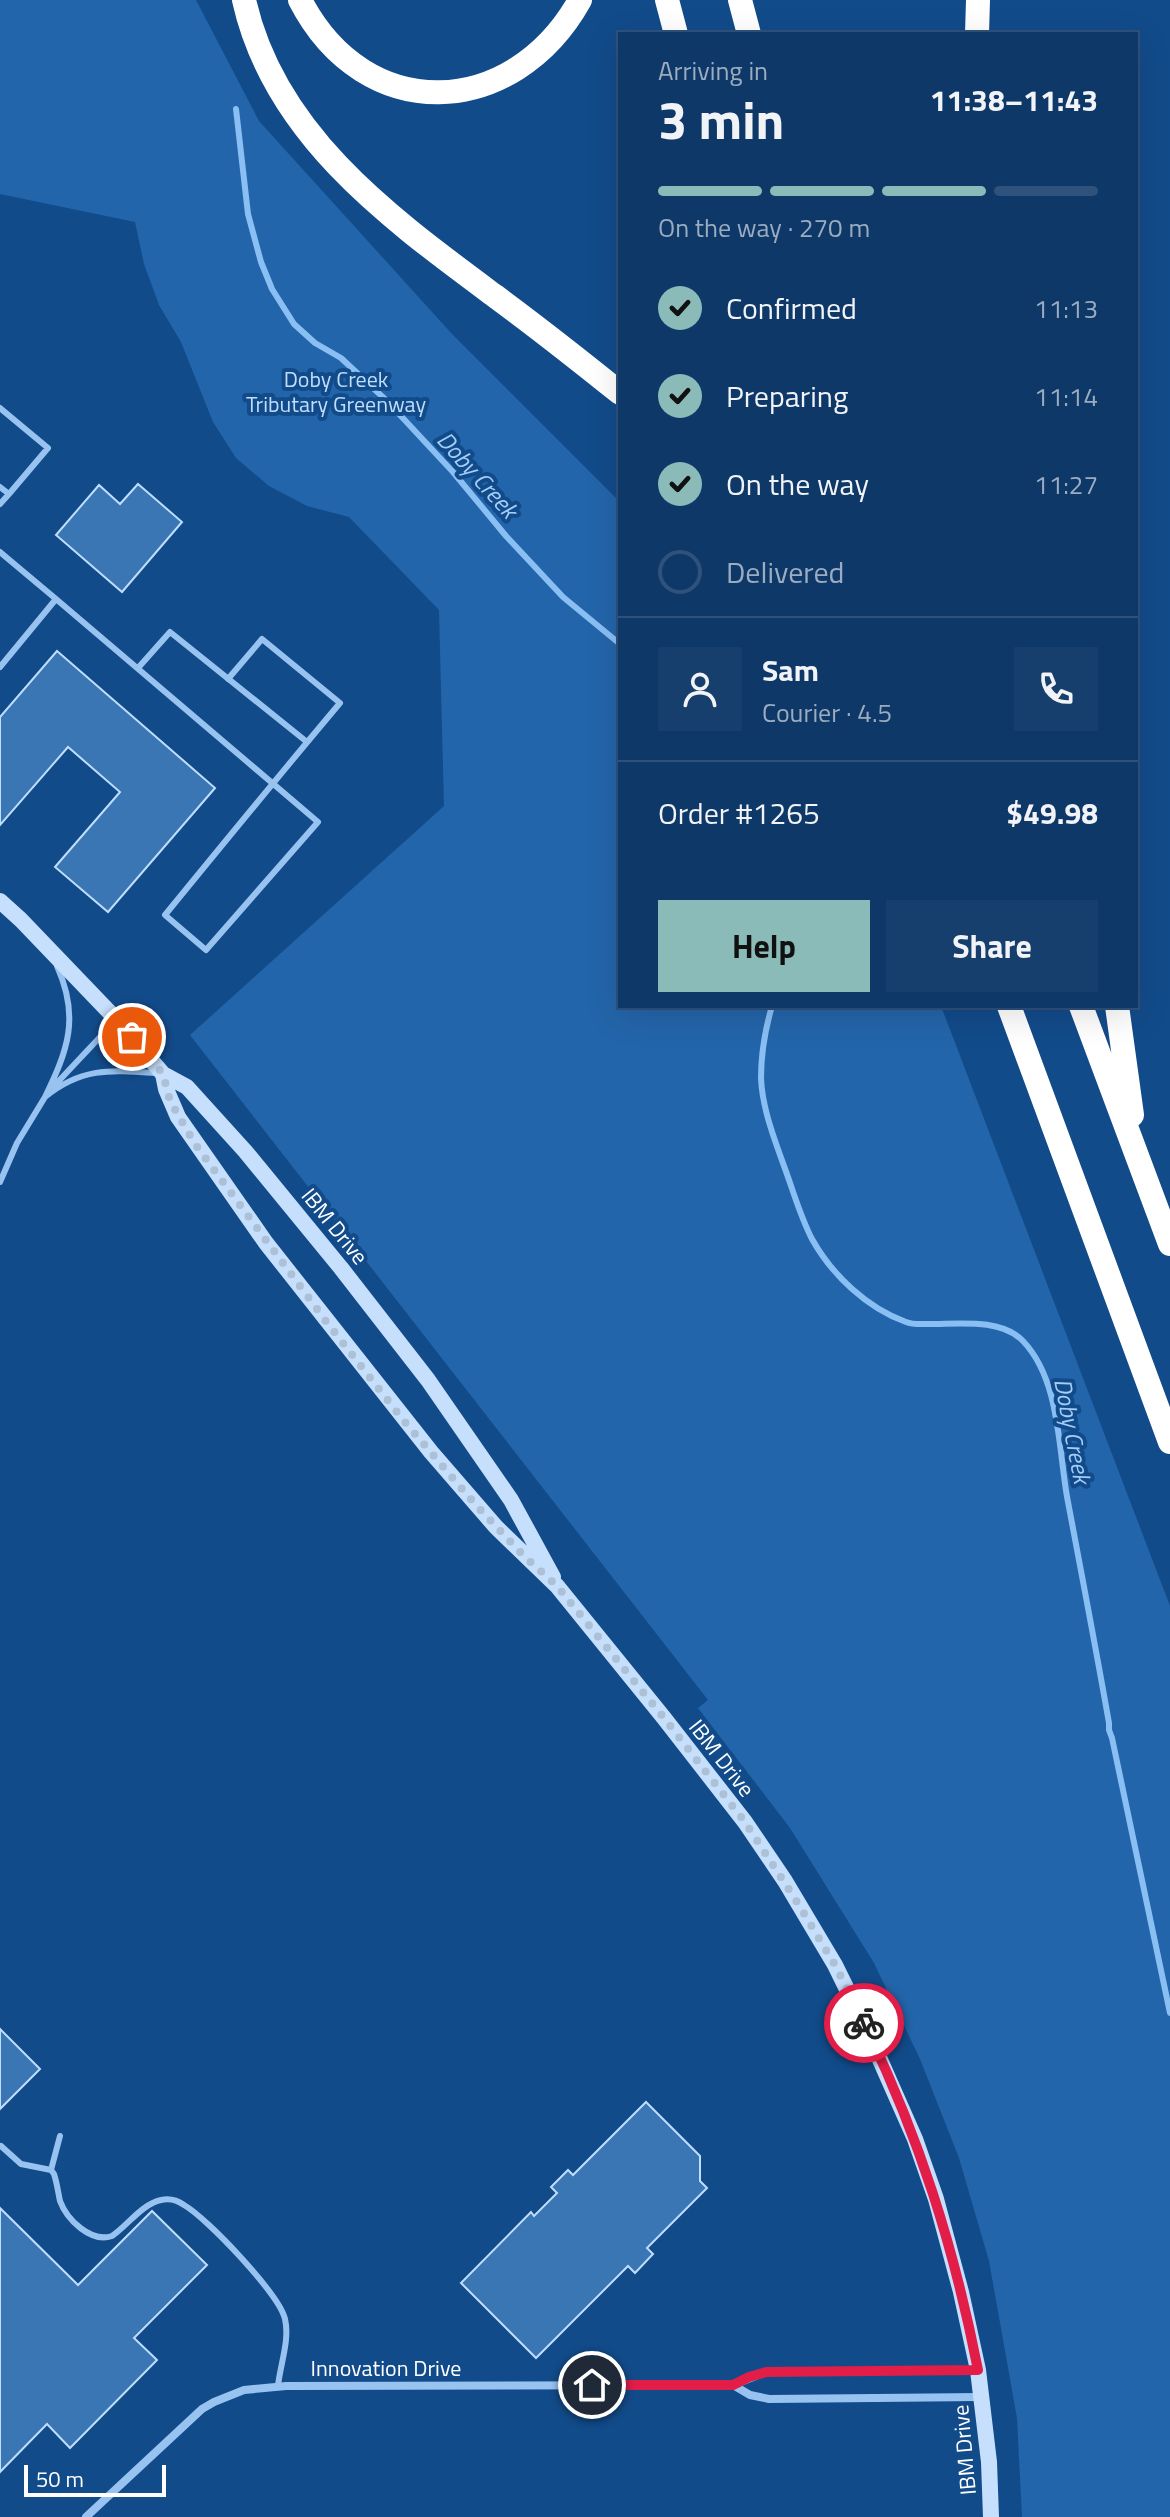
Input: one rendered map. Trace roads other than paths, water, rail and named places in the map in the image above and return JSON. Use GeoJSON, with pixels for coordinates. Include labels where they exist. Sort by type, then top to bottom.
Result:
{"type":"FeatureCollection","features":[{"type":"Feature","properties":{"kind":"highway"},"geometry":{"type":"LineString","coordinates":[[244,0],[261,51],[281,90],[300,121],[346,175],[418,239],[618,391]]}},
{"type":"Feature","properties":{"kind":"highway"},"geometry":{"type":"LineString","coordinates":[[300,0],[328,43],[349,61],[390,83],[412,90],[441,93],[473,89],[502,79],[526,64],[547,47],[567,23],[580,0]]}},
{"type":"Feature","properties":{"kind":"highway"},"geometry":{"type":"LineString","coordinates":[[667,0],[675,32]]}},
{"type":"Feature","properties":{"kind":"highway"},"geometry":{"type":"LineString","coordinates":[[740,0],[748,32]]}},
{"type":"Feature","properties":{"kind":"highway"},"geometry":{"type":"LineString","coordinates":[[977,32],[978,0]]}},
{"type":"Feature","properties":{"kind":"highway"},"geometry":{"type":"LineString","coordinates":[[1010,1008],[1170,1442]]}},
{"type":"Feature","properties":{"kind":"highway"},"geometry":{"type":"LineString","coordinates":[[1082,1008],[1170,1244]]}},
{"type":"Feature","properties":{"kind":"highway"},"geometry":{"type":"LineString","coordinates":[[1117,1008],[1138,1157]]}},
{"type":"Feature","properties":{"kind":"street","name":"IBM Drive"},"geometry":{"type":"LineString","coordinates":[[0,901],[116,1019],[163,1074],[187,1087],[245,1151],[383,1321],[476,1447],[511,1500],[557,1586]]}},
{"type":"Feature","properties":{"kind":"street","name":"IBM Drive"},"geometry":{"type":"LineString","coordinates":[[163,1074],[170,1101],[195,1144],[328,1324],[404,1421],[475,1504],[557,1586],[664,1718],[745,1822],[785,1881],[835,1965],[915,2139],[936,2199],[978,2370],[989,2462],[991,2517]]}},
{"type":"Feature","properties":{"kind":"street"},"geometry":{"type":"LineString","coordinates":[[733,2385],[766,2372],[978,2370]]}},
{"type":"Feature","properties":{"kind":"street"},"geometry":{"type":"LineString","coordinates":[[733,2385],[750,2395],[769,2399],[982,2397]]}},
{"type":"Feature","properties":{"kind":"street","name":"Innovation Drive"},"geometry":{"type":"LineString","coordinates":[[86,2517],[202,2409],[244,2390],[278,2386],[733,2385]]}},
{"type":"Feature","properties":{"kind":"lane"},"geometry":{"type":"LineString","coordinates":[[0,408],[48,448],[0,504]]}},
{"type":"Feature","properties":{"kind":"lane"},"geometry":{"type":"LineString","coordinates":[[0,487],[9,494]]}},
{"type":"Feature","properties":{"kind":"lane"},"geometry":{"type":"LineString","coordinates":[[0,552],[138,668],[273,783],[318,822],[206,950],[165,915],[273,783],[340,703],[262,639],[228,679]]}},
{"type":"Feature","properties":{"kind":"lane"},"geometry":{"type":"LineString","coordinates":[[0,667],[56,599]]}},
{"type":"Feature","properties":{"kind":"lane"},"geometry":{"type":"LineString","coordinates":[[138,668],[170,632],[307,742]]}},
{"type":"Feature","properties":{"kind":"lane"},"geometry":{"type":"LineString","coordinates":[[0,1182],[17,1143],[45,1097],[63,1059],[70,1028],[66,992],[46,945]]}},
{"type":"Feature","properties":{"kind":"lane"},"geometry":{"type":"LineString","coordinates":[[45,1097],[116,1019]]}},
{"type":"Feature","properties":{"kind":"lane"},"geometry":{"type":"LineString","coordinates":[[45,1097],[66,1082],[88,1073],[163,1074]]}},
{"type":"Feature","properties":{"kind":"lane"},"geometry":{"type":"LineString","coordinates":[[51,2170],[60,2136]]}},
{"type":"Feature","properties":{"kind":"lane"},"geometry":{"type":"LineString","coordinates":[[1,2146],[21,2164],[51,2170],[63,2208],[83,2230],[99,2239],[112,2236],[148,2206],[161,2200],[175,2200],[203,2220],[267,2287],[283,2312],[287,2332],[278,2386]]}},
{"type":"Feature","properties":{"kind":"waterway","name":"Doby Creek"},"geometry":{"type":"LineString","coordinates":[[236,109],[248,214],[272,289],[294,324],[315,343],[341,358],[387,401],[563,597],[618,642]]}},
{"type":"Feature","properties":{"kind":"waterway","name":"Doby Creek"},"geometry":{"type":"LineString","coordinates":[[772,1008],[761,1069],[766,1111],[804,1221],[820,1252],[840,1277],[864,1299],[906,1322],[979,1324],[1014,1334],[1035,1357],[1045,1376],[1056,1417],[1109,1730],[1170,2013]]}},
{"type":"Feature","properties":{"kind":"park label","name":"Doby Creek Tributary Greenway"},"geometry":{"type":"Point","coordinates":[336,392]}}]}
